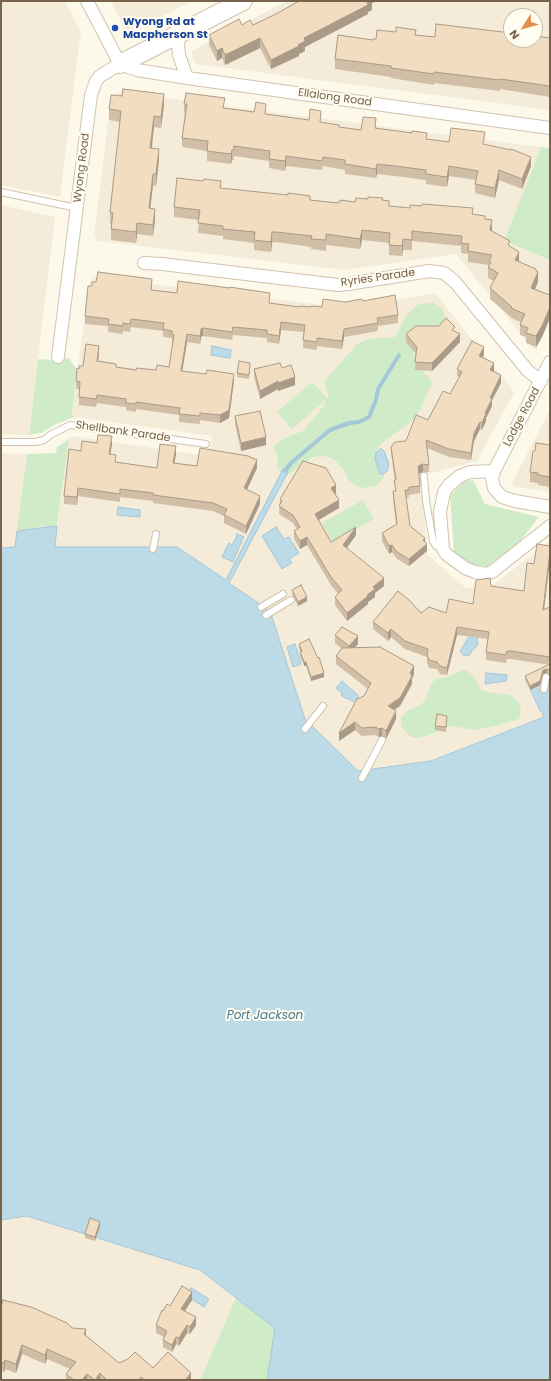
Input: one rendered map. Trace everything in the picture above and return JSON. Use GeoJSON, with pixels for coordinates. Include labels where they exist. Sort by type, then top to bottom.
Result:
{"type":"FeatureCollection","features":[{"type":"Feature","properties":{"kind":"street"},"geometry":{"type":"LineString","coordinates":[[87,1],[120,64],[243,1]]}},
{"type":"Feature","properties":{"kind":"street"},"geometry":{"type":"LineString","coordinates":[[180,33],[178,44],[179,55],[187,78]]}},
{"type":"Feature","properties":{"kind":"street","name":"Ellalong Road"},"geometry":{"type":"LineString","coordinates":[[120,64],[137,70],[187,78],[550,128]]}},
{"type":"Feature","properties":{"kind":"street","name":"Wyong Road"},"geometry":{"type":"LineString","coordinates":[[58,356],[91,95],[96,81],[100,76],[120,64]]}},
{"type":"Feature","properties":{"kind":"street","name":"Ryries Parade"},"geometry":{"type":"LineString","coordinates":[[144,263],[338,284],[348,284],[430,271],[444,273],[455,282],[528,371],[541,381]]}},
{"type":"Feature","properties":{"kind":"street","name":"Lodge Road"},"geometry":{"type":"LineString","coordinates":[[494,471],[550,362]]}},
{"type":"Feature","properties":{"kind":"street"},"geometry":{"type":"LineString","coordinates":[[550,507],[515,501],[502,497],[494,488],[492,478],[494,471],[470,472],[460,476],[449,485],[444,492],[440,512],[443,549],[449,557],[465,568],[485,574],[492,572],[550,526]]}},
{"type":"Feature","properties":{"kind":"lane"},"geometry":{"type":"LineString","coordinates":[[1,192],[77,208]]}},
{"type":"Feature","properties":{"kind":"lane","name":"Shellbank Parade"},"geometry":{"type":"LineString","coordinates":[[1,442],[31,443],[44,440],[70,425],[206,444]]}},
{"type":"Feature","properties":{"kind":"lane"},"geometry":{"type":"LineString","coordinates":[[424,476],[426,500],[433,541],[436,546],[443,549]]}},
{"type":"Feature","properties":{"kind":"lane"},"geometry":{"type":"LineString","coordinates":[[153,549],[156,534]]}},
{"type":"Feature","properties":{"kind":"lane"},"geometry":{"type":"LineString","coordinates":[[260,607],[283,594]]}},
{"type":"Feature","properties":{"kind":"lane"},"geometry":{"type":"LineString","coordinates":[[266,615],[291,600]]}},
{"type":"Feature","properties":{"kind":"lane"},"geometry":{"type":"LineString","coordinates":[[544,689],[546,677]]}},
{"type":"Feature","properties":{"kind":"lane"},"geometry":{"type":"LineString","coordinates":[[305,729],[323,706]]}},
{"type":"Feature","properties":{"kind":"lane"},"geometry":{"type":"LineString","coordinates":[[362,778],[382,740]]}},
{"type":"Feature","properties":{"kind":"shaded area"},"geometry":{"type":"Polygon","coordinates":[[[1,1],[65,1],[81,32],[60,197],[1,185],[1,1]]]}},
{"type":"Feature","properties":{"kind":"shaded area"},"geometry":{"type":"Polygon","coordinates":[[[111,1],[192,1],[127,34],[111,1]]]}},
{"type":"Feature","properties":{"kind":"shaded area"},"geometry":{"type":"Polygon","coordinates":[[[287,1],[550,1],[550,110],[195,64],[191,51],[287,1]]]}},
{"type":"Feature","properties":{"kind":"shaded area"},"geometry":{"type":"Polygon","coordinates":[[[118,92],[541,147],[504,241],[550,260],[550,318],[537,349],[533,349],[456,254],[345,270],[97,241],[94,236],[111,96],[118,92]]]}},
{"type":"Feature","properties":{"kind":"shaded area"},"geometry":{"type":"Polygon","coordinates":[[[1,205],[55,217],[29,435],[1,434],[1,205]]]}},
{"type":"Feature","properties":{"kind":"shaded area"},"geometry":{"type":"Polygon","coordinates":[[[94,277],[348,308],[435,293],[514,393],[477,461],[420,476],[428,555],[466,588],[495,584],[550,540],[550,714],[431,761],[358,771],[305,719],[270,611],[55,547],[69,439],[72,436],[209,456],[212,436],[75,417],[72,413],[89,283],[94,277]]]}},
{"type":"Feature","properties":{"kind":"shaded area"},"geometry":{"type":"Polygon","coordinates":[[[550,409],[550,492],[515,487],[512,483],[550,409]]]}},
{"type":"Feature","properties":{"kind":"shaded area"},"geometry":{"type":"Polygon","coordinates":[[[1,453],[27,454],[16,547],[1,548],[1,453]]]}},
{"type":"Feature","properties":{"kind":"shaded area"},"geometry":{"type":"Polygon","coordinates":[[[27,1216],[200,1270],[236,1298],[200,1380],[1,1380],[1,1220],[27,1216]]]}},
{"type":"Feature","properties":{"kind":"green space"},"geometry":{"type":"Polygon","coordinates":[[[541,147],[550,148],[550,260],[504,241],[541,147]]]}},
{"type":"Feature","properties":{"kind":"green space"},"geometry":{"type":"Polygon","coordinates":[[[434,302],[443,310],[446,322],[413,338],[413,351],[417,364],[433,383],[426,394],[421,409],[411,422],[378,447],[376,457],[384,477],[376,486],[361,488],[349,481],[344,470],[336,461],[329,457],[320,456],[310,458],[305,465],[295,469],[290,474],[282,475],[278,468],[277,455],[273,447],[285,438],[303,431],[323,407],[326,399],[292,429],[277,412],[312,382],[327,398],[328,395],[324,382],[357,344],[369,339],[395,337],[405,317],[417,305],[434,302]]]}},
{"type":"Feature","properties":{"kind":"green space"},"geometry":{"type":"Polygon","coordinates":[[[69,358],[77,370],[72,413],[75,417],[56,424],[41,433],[29,435],[38,359],[54,360],[69,358]]]}},
{"type":"Feature","properties":{"kind":"green space"},"geometry":{"type":"Polygon","coordinates":[[[69,439],[57,526],[17,531],[27,454],[56,453],[57,447],[69,439]]]}},
{"type":"Feature","properties":{"kind":"green space"},"geometry":{"type":"Polygon","coordinates":[[[473,480],[485,504],[539,517],[517,545],[487,567],[469,564],[454,552],[450,496],[463,482],[473,480]]]}},
{"type":"Feature","properties":{"kind":"green space"},"geometry":{"type":"Polygon","coordinates":[[[363,500],[374,519],[333,542],[322,523],[363,500]]]}},
{"type":"Feature","properties":{"kind":"green space"},"geometry":{"type":"Polygon","coordinates":[[[462,670],[468,671],[474,677],[481,690],[510,695],[516,699],[520,706],[521,712],[519,719],[476,730],[451,726],[429,735],[417,738],[411,737],[401,726],[401,717],[409,710],[421,705],[426,699],[431,684],[436,679],[448,677],[462,670]]]}},
{"type":"Feature","properties":{"kind":"green space"},"geometry":{"type":"Polygon","coordinates":[[[236,1298],[275,1328],[267,1380],[200,1380],[236,1298]]]}},
{"type":"Feature","properties":{"kind":"water"},"geometry":{"type":"Polygon","coordinates":[[[212,346],[231,350],[230,358],[211,355],[212,346]]]}},
{"type":"Feature","properties":{"kind":"water"},"geometry":{"type":"Polygon","coordinates":[[[380,449],[384,451],[389,464],[387,471],[384,474],[380,474],[375,459],[376,453],[380,449]]]}},
{"type":"Feature","properties":{"kind":"water","name":"Port Jackson"},"geometry":{"type":"Polygon","coordinates":[[[287,467],[288,472],[229,583],[270,611],[305,719],[358,771],[431,761],[544,717],[528,684],[550,675],[550,707],[548,708],[550,713],[550,1380],[267,1380],[275,1328],[200,1270],[27,1216],[1,1220],[1,548],[15,547],[17,531],[57,526],[55,547],[177,547],[226,580],[283,469],[287,467]]]}},
{"type":"Feature","properties":{"kind":"water"},"geometry":{"type":"Polygon","coordinates":[[[118,507],[140,510],[140,517],[117,515],[118,507]]]}},
{"type":"Feature","properties":{"kind":"water"},"geometry":{"type":"Polygon","coordinates":[[[276,527],[284,539],[289,537],[299,553],[289,559],[292,563],[282,569],[262,536],[276,527]]]}},
{"type":"Feature","properties":{"kind":"water"},"geometry":{"type":"Polygon","coordinates":[[[237,534],[244,537],[241,540],[242,541],[233,562],[222,557],[229,543],[232,545],[237,538],[237,534]]]}},
{"type":"Feature","properties":{"kind":"water"},"geometry":{"type":"Polygon","coordinates":[[[470,635],[477,637],[478,645],[472,650],[470,655],[466,656],[460,651],[470,635]]]}},
{"type":"Feature","properties":{"kind":"water"},"geometry":{"type":"Polygon","coordinates":[[[295,644],[301,664],[293,667],[287,647],[295,644]]]}},
{"type":"Feature","properties":{"kind":"water"},"geometry":{"type":"Polygon","coordinates":[[[486,673],[507,675],[506,681],[485,684],[486,673]]]}},
{"type":"Feature","properties":{"kind":"water"},"geometry":{"type":"Polygon","coordinates":[[[342,681],[359,696],[353,702],[341,695],[342,693],[336,688],[342,681]]]}},
{"type":"Feature","properties":{"kind":"water"},"geometry":{"type":"Polygon","coordinates":[[[191,1288],[209,1299],[204,1307],[187,1296],[191,1288]]]}},
{"type":"Feature","properties":{"kind":"building"},"geometry":{"type":"Polygon","coordinates":[[[299,1],[370,1],[367,2],[368,5],[304,38],[305,41],[298,45],[299,46],[271,60],[260,38],[225,55],[222,48],[217,51],[209,35],[239,19],[242,25],[250,20],[253,25],[299,1]]]}},
{"type":"Feature","properties":{"kind":"building"},"geometry":{"type":"Polygon","coordinates":[[[436,24],[503,32],[503,48],[543,48],[543,37],[550,38],[550,86],[434,72],[434,74],[391,68],[391,66],[335,59],[338,35],[373,40],[376,39],[377,30],[396,32],[396,27],[416,30],[415,35],[435,37],[436,24]]]}},
{"type":"Feature","properties":{"kind":"building"},"geometry":{"type":"Polygon","coordinates":[[[123,89],[164,94],[161,117],[154,116],[150,148],[159,149],[156,174],[153,174],[149,208],[155,209],[153,225],[137,223],[136,232],[111,229],[113,213],[110,212],[121,111],[109,109],[111,95],[122,96],[123,89]]]}},
{"type":"Feature","properties":{"kind":"building"},"geometry":{"type":"Polygon","coordinates":[[[186,93],[225,98],[223,108],[254,112],[256,102],[266,104],[265,114],[309,120],[310,109],[321,111],[320,122],[339,125],[339,127],[361,130],[363,117],[376,118],[375,128],[412,133],[412,131],[427,133],[426,139],[449,142],[451,128],[485,132],[483,144],[511,149],[531,157],[522,179],[499,170],[495,188],[475,184],[478,171],[449,166],[447,177],[426,174],[426,170],[377,164],[376,169],[345,164],[345,160],[323,157],[322,161],[286,156],[285,161],[269,159],[270,151],[234,146],[234,150],[232,150],[231,154],[207,151],[208,141],[182,138],[187,104],[184,104],[186,93]]]}},
{"type":"Feature","properties":{"kind":"building"},"geometry":{"type":"Polygon","coordinates":[[[177,178],[203,181],[204,179],[221,181],[220,188],[288,195],[288,193],[310,196],[310,200],[338,203],[340,200],[355,202],[356,198],[368,199],[368,197],[383,198],[382,200],[389,201],[389,206],[410,208],[410,205],[422,206],[422,204],[473,208],[472,214],[485,216],[485,219],[492,220],[490,230],[510,241],[508,245],[519,252],[515,260],[536,269],[538,272],[531,288],[550,295],[550,307],[536,336],[526,333],[528,328],[520,325],[525,314],[511,308],[512,307],[490,288],[498,273],[488,267],[491,262],[489,261],[492,255],[468,251],[469,244],[461,243],[462,236],[412,231],[412,240],[403,239],[402,246],[389,245],[390,233],[362,230],[360,239],[326,234],[326,240],[311,239],[312,236],[272,232],[271,242],[254,240],[255,232],[223,229],[223,226],[198,223],[200,210],[174,207],[177,178]]]}},
{"type":"Feature","properties":{"kind":"building"},"geometry":{"type":"Polygon","coordinates":[[[98,272],[152,279],[151,290],[177,293],[178,281],[270,293],[269,303],[300,307],[322,307],[323,299],[345,302],[362,299],[363,301],[395,295],[398,315],[377,318],[378,323],[344,329],[342,341],[317,338],[317,342],[303,340],[305,325],[281,322],[279,336],[267,334],[267,330],[233,327],[232,332],[203,328],[201,329],[200,336],[187,334],[181,371],[206,374],[207,370],[234,374],[229,410],[220,415],[200,413],[200,416],[179,414],[180,408],[136,402],[136,404],[126,403],[126,399],[97,395],[96,399],[79,397],[80,382],[76,381],[77,368],[79,369],[79,366],[83,366],[86,344],[99,346],[97,361],[116,364],[116,367],[136,370],[137,368],[156,370],[157,365],[169,367],[174,335],[172,334],[172,331],[163,329],[164,323],[131,319],[130,324],[123,323],[123,326],[108,324],[109,319],[85,316],[88,286],[92,286],[92,282],[96,282],[98,272]]]}},
{"type":"Feature","properties":{"kind":"building"},"geometry":{"type":"Polygon","coordinates":[[[446,318],[455,327],[452,330],[460,334],[432,363],[415,362],[417,347],[406,334],[416,326],[439,326],[446,318]]]}},
{"type":"Feature","properties":{"kind":"building"},"geometry":{"type":"Polygon","coordinates":[[[472,341],[484,347],[479,356],[494,363],[490,370],[501,375],[490,398],[492,399],[482,423],[480,422],[474,433],[471,453],[449,449],[426,440],[429,465],[423,464],[418,466],[420,486],[409,487],[409,490],[405,490],[410,526],[425,538],[423,540],[427,544],[409,559],[397,552],[392,545],[389,546],[382,533],[397,524],[393,491],[396,491],[394,480],[396,480],[391,447],[395,442],[406,441],[416,415],[428,420],[443,391],[450,394],[462,372],[457,369],[472,341]]]}},
{"type":"Feature","properties":{"kind":"building"},"geometry":{"type":"Polygon","coordinates":[[[239,361],[250,363],[249,375],[237,373],[239,361]]]}},
{"type":"Feature","properties":{"kind":"building"},"geometry":{"type":"Polygon","coordinates":[[[280,363],[282,368],[291,365],[295,377],[278,383],[278,381],[260,391],[254,369],[280,363]]]}},
{"type":"Feature","properties":{"kind":"building"},"geometry":{"type":"Polygon","coordinates":[[[260,411],[266,437],[241,443],[235,416],[260,411]]]}},
{"type":"Feature","properties":{"kind":"building"},"geometry":{"type":"Polygon","coordinates":[[[98,435],[112,436],[109,454],[116,455],[115,462],[157,468],[160,444],[176,446],[173,463],[197,466],[200,448],[248,456],[257,460],[244,488],[260,496],[246,526],[224,515],[227,509],[213,503],[153,495],[153,493],[120,489],[120,494],[78,488],[77,497],[64,496],[69,449],[81,451],[82,441],[97,443],[98,435]]]}},
{"type":"Feature","properties":{"kind":"building"},"geometry":{"type":"Polygon","coordinates":[[[536,443],[550,445],[550,477],[530,472],[533,451],[535,451],[536,443]]]}},
{"type":"Feature","properties":{"kind":"building"},"geometry":{"type":"Polygon","coordinates":[[[303,461],[326,468],[336,485],[331,488],[339,500],[315,514],[331,542],[356,527],[343,545],[384,578],[373,587],[375,589],[367,595],[368,596],[347,613],[335,597],[342,590],[331,577],[307,537],[300,541],[294,531],[300,527],[293,515],[279,506],[282,501],[280,499],[303,461]]]}},
{"type":"Feature","properties":{"kind":"building"},"geometry":{"type":"Polygon","coordinates":[[[537,544],[550,546],[543,610],[550,607],[550,657],[511,651],[507,651],[506,655],[486,652],[489,632],[457,627],[447,668],[440,666],[437,662],[429,660],[427,655],[428,649],[405,641],[391,629],[388,633],[373,622],[398,591],[421,613],[429,607],[446,613],[449,599],[473,604],[476,580],[490,578],[491,586],[524,591],[527,563],[534,564],[537,544]]]}},
{"type":"Feature","properties":{"kind":"building"},"geometry":{"type":"Polygon","coordinates":[[[301,585],[307,597],[298,602],[292,590],[301,585]]]}},
{"type":"Feature","properties":{"kind":"building"},"geometry":{"type":"Polygon","coordinates":[[[342,627],[358,636],[349,646],[335,635],[342,627]]]}},
{"type":"Feature","properties":{"kind":"building"},"geometry":{"type":"Polygon","coordinates":[[[309,639],[318,658],[319,657],[324,673],[311,677],[306,662],[304,662],[300,652],[302,651],[299,644],[309,639]]]}},
{"type":"Feature","properties":{"kind":"building"},"geometry":{"type":"Polygon","coordinates":[[[380,647],[414,666],[410,673],[412,676],[400,698],[388,706],[396,711],[386,731],[382,728],[379,729],[375,727],[362,728],[355,722],[339,733],[357,699],[364,696],[371,683],[336,656],[342,648],[380,647]]]}},
{"type":"Feature","properties":{"kind":"building"},"geometry":{"type":"Polygon","coordinates":[[[550,664],[550,671],[547,669],[543,670],[540,681],[530,686],[525,676],[550,664]]]}},
{"type":"Feature","properties":{"kind":"building"},"geometry":{"type":"Polygon","coordinates":[[[437,714],[447,716],[446,727],[435,726],[437,714]]]}},
{"type":"Feature","properties":{"kind":"building"},"geometry":{"type":"Polygon","coordinates":[[[90,1218],[100,1222],[95,1237],[85,1234],[90,1218]]]}},
{"type":"Feature","properties":{"kind":"building"},"geometry":{"type":"Polygon","coordinates":[[[182,1286],[192,1292],[181,1309],[196,1317],[190,1327],[187,1325],[179,1338],[176,1337],[172,1345],[163,1340],[167,1331],[156,1325],[162,1310],[163,1311],[167,1304],[170,1306],[182,1286]]]}},
{"type":"Feature","properties":{"kind":"building"},"geometry":{"type":"Polygon","coordinates":[[[3,1300],[31,1307],[67,1323],[72,1328],[86,1329],[84,1334],[119,1363],[128,1359],[135,1352],[153,1368],[168,1352],[191,1373],[185,1380],[145,1380],[141,1377],[138,1380],[107,1380],[100,1373],[95,1380],[87,1374],[82,1380],[74,1380],[66,1374],[76,1362],[47,1349],[45,1355],[22,1345],[16,1364],[5,1360],[4,1363],[1,1362],[1,1308],[3,1300]]]}},
{"type":"Feature","properties":{"kind":"waterway"},"geometry":{"type":"LineString","coordinates":[[285,471],[291,463],[330,430],[349,423],[359,422],[369,417],[376,400],[378,389],[399,355]]}},
{"type":"Feature","properties":{"kind":"place","name":"Wyong Rd at Macpherson St"},"geometry":{"type":"Point","coordinates":[115,28]}}]}
